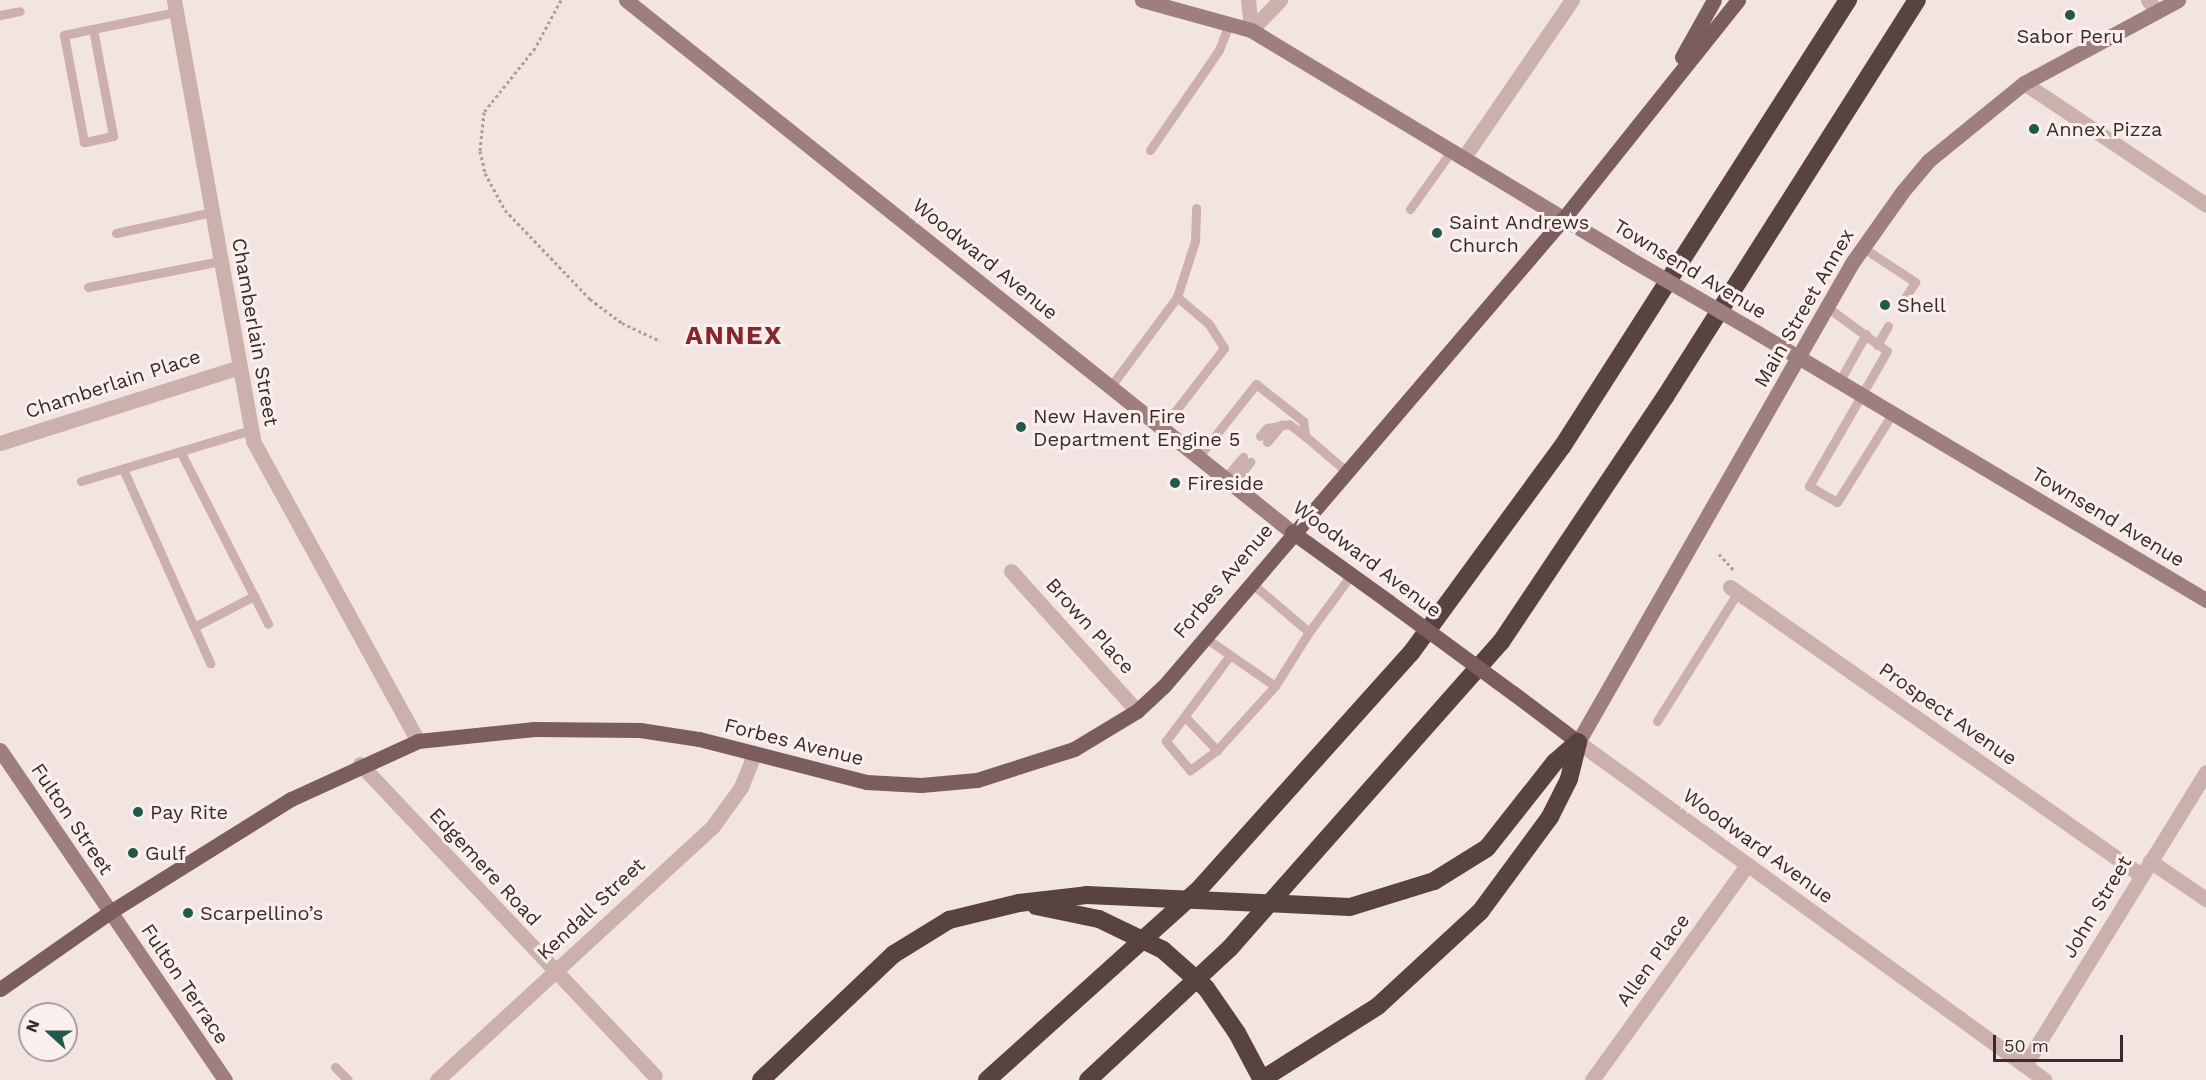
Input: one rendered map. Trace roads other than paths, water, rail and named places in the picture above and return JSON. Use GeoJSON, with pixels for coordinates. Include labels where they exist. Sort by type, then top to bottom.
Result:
{"type":"FeatureCollection","features":[{"type":"Feature","properties":{"kind":"highway"},"geometry":{"type":"LineString","coordinates":[[987,1080],[1200,888],[1411,653],[1562,447],[1848,0]]}},
{"type":"Feature","properties":{"kind":"highway"},"geometry":{"type":"LineString","coordinates":[[1088,1080],[1230,948],[1501,642],[1665,397],[1917,0]]}},
{"type":"Feature","properties":{"kind":"highway"},"geometry":{"type":"LineString","coordinates":[[761,1080],[903,948],[949,920],[1019,903],[1086,895],[1350,907],[1434,881],[1487,848],[1555,762],[1578,742]]}},
{"type":"Feature","properties":{"kind":"highway"},"geometry":{"type":"LineString","coordinates":[[1019,903],[1099,919],[1163,950],[1206,988],[1237,1033],[1262,1080],[1378,1006],[1480,912],[1550,817],[1569,779],[1578,742]]}},
{"type":"Feature","properties":{"kind":"main road","name":"Woodward Avenue"},"geometry":{"type":"LineString","coordinates":[[626,0],[1198,456],[1230,479],[1292,532],[1578,742]]}},
{"type":"Feature","properties":{"kind":"main road","name":"Townsend Avenue"},"geometry":{"type":"LineString","coordinates":[[1142,0],[1251,30],[1625,256],[2206,600]]}},
{"type":"Feature","properties":{"kind":"main road","name":"Forbes Avenue"},"geometry":{"type":"LineString","coordinates":[[1666,86],[1714,0]]}},
{"type":"Feature","properties":{"kind":"main road","name":"Forbes Avenue"},"geometry":{"type":"LineString","coordinates":[[0,989],[110,912],[291,799],[360,764],[418,741],[534,729],[640,730],[754,754],[866,782],[977,780],[1074,749],[1137,711],[1204,637],[1345,470],[1564,218],[1666,86],[1738,0]]}},
{"type":"Feature","properties":{"kind":"main road","name":"Main Street Annex"},"geometry":{"type":"LineString","coordinates":[[1578,742],[1862,247],[1928,161],[2024,83],[2152,5],[2178,0]]}},
{"type":"Feature","properties":{"kind":"main road","name":"Fulton Street"},"geometry":{"type":"LineString","coordinates":[[0,750],[110,912]]}},
{"type":"Feature","properties":{"kind":"main road","name":"Fulton Terrace"},"geometry":{"type":"LineString","coordinates":[[110,912],[225,1080]]}},
{"type":"Feature","properties":{"kind":"street"},"geometry":{"type":"LineString","coordinates":[[1248,0],[1251,30]]}},
{"type":"Feature","properties":{"kind":"street"},"geometry":{"type":"LineString","coordinates":[[1251,30],[1280,0]]}},
{"type":"Feature","properties":{"kind":"street"},"geometry":{"type":"LineString","coordinates":[[1458,154],[1572,0]]}},
{"type":"Feature","properties":{"kind":"street","name":"Chamberlain Street"},"geometry":{"type":"LineString","coordinates":[[175,6],[251,430],[418,741]]}},
{"type":"Feature","properties":{"kind":"street"},"geometry":{"type":"LineString","coordinates":[[2024,83],[2206,205]]}},
{"type":"Feature","properties":{"kind":"street","name":"Chamberlain Place"},"geometry":{"type":"LineString","coordinates":[[0,443],[239,368]]}},
{"type":"Feature","properties":{"kind":"street","name":"Brown Place"},"geometry":{"type":"LineString","coordinates":[[1011,571],[1137,711]]}},
{"type":"Feature","properties":{"kind":"street","name":"Prospect Avenue"},"geometry":{"type":"LineString","coordinates":[[1734,589],[2142,875]]}},
{"type":"Feature","properties":{"kind":"street","name":"Woodward Avenue"},"geometry":{"type":"LineString","coordinates":[[1578,742],[2045,1080]]}},
{"type":"Feature","properties":{"kind":"street","name":"Kendall Street"},"geometry":{"type":"LineString","coordinates":[[437,1080],[713,825],[741,787],[754,754]]}},
{"type":"Feature","properties":{"kind":"street","name":"Edgemere Road"},"geometry":{"type":"LineString","coordinates":[[360,764],[553,973],[655,1076]]}},
{"type":"Feature","properties":{"kind":"street","name":"John Street"},"geometry":{"type":"LineString","coordinates":[[2025,1065],[2206,772]]}},
{"type":"Feature","properties":{"kind":"street"},"geometry":{"type":"LineString","coordinates":[[2150,861],[2206,899]]}},
{"type":"Feature","properties":{"kind":"street","name":"Allen Place"},"geometry":{"type":"LineString","coordinates":[[1593,1080],[1747,865]]}},
{"type":"Feature","properties":{"kind":"lane"},"geometry":{"type":"LineString","coordinates":[[93,29],[113,136],[84,142],[64,35],[175,6]]}},
{"type":"Feature","properties":{"kind":"lane"},"geometry":{"type":"LineString","coordinates":[[0,15],[20,11]]}},
{"type":"Feature","properties":{"kind":"lane"},"geometry":{"type":"LineString","coordinates":[[1150,150],[1219,50],[1229,24]]}},
{"type":"Feature","properties":{"kind":"lane"},"geometry":{"type":"LineString","coordinates":[[1410,210],[1458,154]]}},
{"type":"Feature","properties":{"kind":"lane"},"geometry":{"type":"LineString","coordinates":[[1111,386],[1177,297],[1195,241],[1196,208]]}},
{"type":"Feature","properties":{"kind":"lane"},"geometry":{"type":"LineString","coordinates":[[116,233],[212,212]]}},
{"type":"Feature","properties":{"kind":"lane"},"geometry":{"type":"LineString","coordinates":[[1862,247],[1915,282],[1905,298]]}},
{"type":"Feature","properties":{"kind":"lane"},"geometry":{"type":"LineString","coordinates":[[88,287],[220,261]]}},
{"type":"Feature","properties":{"kind":"lane"},"geometry":{"type":"LineString","coordinates":[[1163,427],[1224,348],[1222,338],[1177,297]]}},
{"type":"Feature","properties":{"kind":"lane"},"geometry":{"type":"LineString","coordinates":[[1827,307],[1887,351],[1809,486],[1837,502],[1892,414]]}},
{"type":"Feature","properties":{"kind":"lane"},"geometry":{"type":"LineString","coordinates":[[1877,345],[1888,326]]}},
{"type":"Feature","properties":{"kind":"lane"},"geometry":{"type":"LineString","coordinates":[[1839,382],[1866,334]]}},
{"type":"Feature","properties":{"kind":"lane"},"geometry":{"type":"LineString","coordinates":[[1198,456],[1256,384],[1303,421],[1305,436]]}},
{"type":"Feature","properties":{"kind":"lane"},"geometry":{"type":"LineString","coordinates":[[1263,439],[1267,428],[1282,424],[1305,436],[1345,470]]}},
{"type":"Feature","properties":{"kind":"lane"},"geometry":{"type":"LineString","coordinates":[[81,481],[251,430]]}},
{"type":"Feature","properties":{"kind":"lane"},"geometry":{"type":"LineString","coordinates":[[180,452],[268,624]]}},
{"type":"Feature","properties":{"kind":"lane"},"geometry":{"type":"LineString","coordinates":[[1230,479],[1246,460]]}},
{"type":"Feature","properties":{"kind":"lane"},"geometry":{"type":"LineString","coordinates":[[123,469],[210,663]]}},
{"type":"Feature","properties":{"kind":"lane"},"geometry":{"type":"LineString","coordinates":[[1230,655],[1186,718],[1166,741],[1190,770],[1217,750],[1275,686],[1309,632],[1351,575]]}},
{"type":"Feature","properties":{"kind":"lane"},"geometry":{"type":"LineString","coordinates":[[1250,582],[1309,632]]}},
{"type":"Feature","properties":{"kind":"lane"},"geometry":{"type":"LineString","coordinates":[[1657,721],[1734,589]]}},
{"type":"Feature","properties":{"kind":"lane"},"geometry":{"type":"LineString","coordinates":[[194,627],[254,596]]}},
{"type":"Feature","properties":{"kind":"lane"},"geometry":{"type":"LineString","coordinates":[[1204,637],[1275,686]]}},
{"type":"Feature","properties":{"kind":"lane"},"geometry":{"type":"LineString","coordinates":[[1186,718],[1217,750]]}},
{"type":"Feature","properties":{"kind":"lane"},"geometry":{"type":"LineString","coordinates":[[335,1066],[348,1080]]}},
{"type":"Feature","properties":{"kind":"place","name":"Sabor Peru"},"geometry":{"type":"Point","coordinates":[2070,15]}},
{"type":"Feature","properties":{"kind":"place","name":"Annex Pizza"},"geometry":{"type":"Point","coordinates":[2034,129]}},
{"type":"Feature","properties":{"kind":"place","name":"Saint Andrews Church"},"geometry":{"type":"Point","coordinates":[1437,233]}},
{"type":"Feature","properties":{"kind":"place","name":"Shell"},"geometry":{"type":"Point","coordinates":[1885,305]}},
{"type":"Feature","properties":{"kind":"place","name":"New Haven Fire Department Engine 5"},"geometry":{"type":"Point","coordinates":[1021,427]}},
{"type":"Feature","properties":{"kind":"place","name":"Fireside"},"geometry":{"type":"Point","coordinates":[1175,483]}},
{"type":"Feature","properties":{"kind":"place","name":"Pay Rite"},"geometry":{"type":"Point","coordinates":[138,812]}},
{"type":"Feature","properties":{"kind":"place","name":"Gulf"},"geometry":{"type":"Point","coordinates":[133,853]}},
{"type":"Feature","properties":{"kind":"place","name":"Scarpellino’s"},"geometry":{"type":"Point","coordinates":[188,913]}},
{"type":"Feature","properties":{"kind":"district","name":"ANNEX"},"geometry":{"type":"Point","coordinates":[734,336]}}]}
